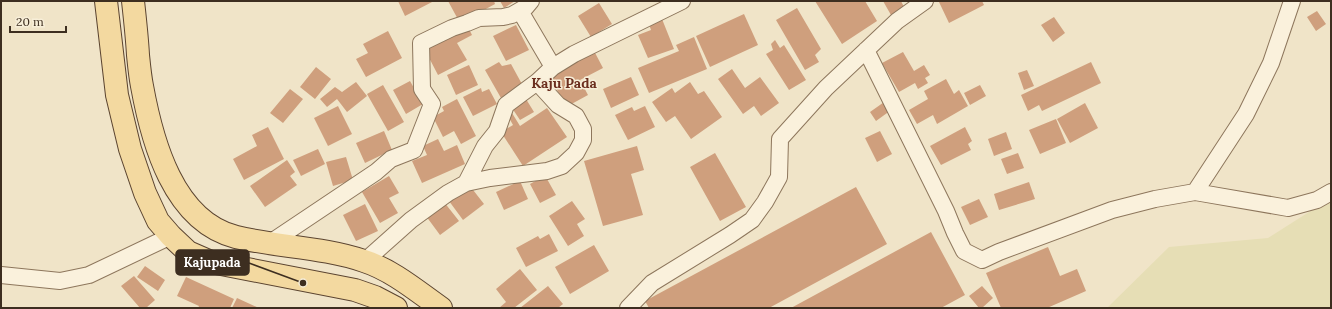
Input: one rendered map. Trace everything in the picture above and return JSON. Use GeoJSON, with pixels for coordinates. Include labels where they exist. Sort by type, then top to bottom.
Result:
{"type":"FeatureCollection","features":[{"type":"Feature","properties":{"kind":"main road"},"geometry":{"type":"LineString","coordinates":[[106,1],[117,95],[130,148],[145,193],[158,221],[171,236],[188,252],[211,262],[355,290],[375,297],[396,308]]}},
{"type":"Feature","properties":{"kind":"main road"},"geometry":{"type":"LineString","coordinates":[[133,1],[141,84],[151,129],[167,174],[183,201],[209,226],[234,236],[342,255],[365,261],[394,275],[441,308]]}},
{"type":"Feature","properties":{"kind":"main road"},"geometry":{"type":"LineString","coordinates":[[355,290],[365,261]]}},
{"type":"Feature","properties":{"kind":"street"},"geometry":{"type":"LineString","coordinates":[[466,183],[485,146],[497,131],[506,105],[537,82],[553,67],[574,54],[682,1]]}},
{"type":"Feature","properties":{"kind":"street"},"geometry":{"type":"LineString","coordinates":[[628,308],[652,283],[752,220],[765,202],[779,177],[780,139],[826,88],[897,20],[925,1]]}},
{"type":"Feature","properties":{"kind":"street"},"geometry":{"type":"LineString","coordinates":[[1195,192],[1246,114],[1271,63],[1292,1]]}},
{"type":"Feature","properties":{"kind":"street"},"geometry":{"type":"LineString","coordinates":[[270,243],[376,172],[391,159],[414,150],[432,104],[422,89],[421,43],[452,28],[478,18],[503,18],[525,6],[553,67]]}},
{"type":"Feature","properties":{"kind":"street"},"geometry":{"type":"LineString","coordinates":[[866,50],[946,210],[964,251],[982,260],[999,252],[1112,210],[1155,199],[1195,192],[1288,208],[1318,200],[1331,192]]}},
{"type":"Feature","properties":{"kind":"street"},"geometry":{"type":"LineString","coordinates":[[365,261],[411,220],[448,193],[466,183],[490,178],[547,171],[562,166],[576,153],[583,140],[583,129],[576,116],[558,105],[537,82]]}},
{"type":"Feature","properties":{"kind":"street"},"geometry":{"type":"LineString","coordinates":[[1,274],[60,281],[89,275],[171,236]]}},
{"type":"Feature","properties":{"kind":"shaded area"},"geometry":{"type":"Polygon","coordinates":[[[1331,198],[1331,308],[1107,308],[1169,247],[1268,238],[1331,198]]]}},
{"type":"Feature","properties":{"kind":"building"},"geometry":{"type":"Polygon","coordinates":[[[398,1],[434,1],[405,16],[398,1]]]}},
{"type":"Feature","properties":{"kind":"building"},"geometry":{"type":"Polygon","coordinates":[[[448,1],[494,1],[495,4],[460,23],[448,1]]]}},
{"type":"Feature","properties":{"kind":"building"},"geometry":{"type":"Polygon","coordinates":[[[500,1],[515,1],[504,8],[500,1]]]}},
{"type":"Feature","properties":{"kind":"building"},"geometry":{"type":"Polygon","coordinates":[[[815,1],[865,1],[877,21],[842,44],[815,1]]]}},
{"type":"Feature","properties":{"kind":"building"},"geometry":{"type":"Polygon","coordinates":[[[883,1],[901,1],[904,7],[891,15],[883,1]]]}},
{"type":"Feature","properties":{"kind":"building"},"geometry":{"type":"Polygon","coordinates":[[[982,1],[984,5],[949,23],[939,2],[982,1]]]}},
{"type":"Feature","properties":{"kind":"building"},"geometry":{"type":"Polygon","coordinates":[[[599,3],[612,24],[591,37],[578,16],[599,3]]]}},
{"type":"Feature","properties":{"kind":"building"},"geometry":{"type":"Polygon","coordinates":[[[797,8],[821,49],[815,55],[819,62],[805,70],[776,20],[797,8]]]}},
{"type":"Feature","properties":{"kind":"building"},"geometry":{"type":"Polygon","coordinates":[[[1317,11],[1326,24],[1316,31],[1307,17],[1317,11]]]}},
{"type":"Feature","properties":{"kind":"building"},"geometry":{"type":"Polygon","coordinates":[[[744,14],[758,45],[710,67],[696,36],[744,14]]]}},
{"type":"Feature","properties":{"kind":"building"},"geometry":{"type":"Polygon","coordinates":[[[1054,17],[1065,33],[1053,42],[1041,25],[1054,17]]]}},
{"type":"Feature","properties":{"kind":"building"},"geometry":{"type":"Polygon","coordinates":[[[662,19],[674,49],[648,58],[638,35],[651,30],[649,24],[662,19]]]}},
{"type":"Feature","properties":{"kind":"building"},"geometry":{"type":"Polygon","coordinates":[[[516,25],[529,50],[506,61],[493,36],[516,25]]]}},
{"type":"Feature","properties":{"kind":"building"},"geometry":{"type":"Polygon","coordinates":[[[468,27],[472,35],[457,43],[467,60],[438,75],[425,50],[468,27]]]}},
{"type":"Feature","properties":{"kind":"building"},"geometry":{"type":"Polygon","coordinates":[[[388,31],[402,58],[366,77],[356,59],[368,53],[363,44],[388,31]]]}},
{"type":"Feature","properties":{"kind":"building"},"geometry":{"type":"Polygon","coordinates":[[[694,37],[707,69],[649,93],[638,68],[679,51],[676,45],[694,37]]]}},
{"type":"Feature","properties":{"kind":"building"},"geometry":{"type":"Polygon","coordinates":[[[775,40],[780,48],[784,45],[806,80],[789,90],[766,54],[773,50],[771,44],[775,40]]]}},
{"type":"Feature","properties":{"kind":"building"},"geometry":{"type":"Polygon","coordinates":[[[593,49],[603,68],[580,80],[588,95],[566,107],[548,73],[593,49]]]}},
{"type":"Feature","properties":{"kind":"building"},"geometry":{"type":"Polygon","coordinates":[[[903,52],[914,71],[924,65],[930,75],[925,78],[928,83],[918,89],[915,83],[899,92],[882,63],[903,52]]]}},
{"type":"Feature","properties":{"kind":"building"},"geometry":{"type":"Polygon","coordinates":[[[499,62],[502,66],[511,64],[523,86],[501,98],[485,70],[499,62]]]}},
{"type":"Feature","properties":{"kind":"building"},"geometry":{"type":"Polygon","coordinates":[[[1091,62],[1101,83],[1042,111],[1039,105],[1028,111],[1021,95],[1091,62]]]}},
{"type":"Feature","properties":{"kind":"building"},"geometry":{"type":"Polygon","coordinates":[[[469,65],[478,85],[456,95],[447,75],[469,65]]]}},
{"type":"Feature","properties":{"kind":"building"},"geometry":{"type":"Polygon","coordinates":[[[316,67],[331,79],[315,99],[300,87],[316,67]]]}},
{"type":"Feature","properties":{"kind":"building"},"geometry":{"type":"Polygon","coordinates":[[[732,69],[745,88],[760,77],[779,103],[761,116],[754,106],[743,114],[718,79],[732,69]]]}},
{"type":"Feature","properties":{"kind":"building"},"geometry":{"type":"Polygon","coordinates":[[[1027,70],[1034,86],[1024,90],[1018,73],[1027,70]]]}},
{"type":"Feature","properties":{"kind":"building"},"geometry":{"type":"Polygon","coordinates":[[[631,77],[639,95],[611,108],[603,89],[631,77]]]}},
{"type":"Feature","properties":{"kind":"building"},"geometry":{"type":"Polygon","coordinates":[[[946,79],[954,94],[959,90],[968,106],[937,124],[933,115],[917,124],[909,110],[928,99],[924,91],[946,79]]]}},
{"type":"Feature","properties":{"kind":"building"},"geometry":{"type":"Polygon","coordinates":[[[410,81],[423,104],[406,114],[393,90],[410,81]]]}},
{"type":"Feature","properties":{"kind":"building"},"geometry":{"type":"Polygon","coordinates":[[[356,82],[367,96],[347,112],[337,99],[327,107],[320,99],[335,87],[342,92],[356,82]]]}},
{"type":"Feature","properties":{"kind":"building"},"geometry":{"type":"Polygon","coordinates":[[[690,82],[698,94],[704,91],[722,117],[691,139],[675,116],[666,122],[652,102],[672,88],[675,93],[690,82]]]}},
{"type":"Feature","properties":{"kind":"building"},"geometry":{"type":"Polygon","coordinates":[[[383,85],[404,122],[388,131],[367,94],[383,85]]]}},
{"type":"Feature","properties":{"kind":"building"},"geometry":{"type":"Polygon","coordinates":[[[980,85],[986,96],[970,105],[964,93],[980,85]]]}},
{"type":"Feature","properties":{"kind":"building"},"geometry":{"type":"Polygon","coordinates":[[[481,88],[482,92],[489,89],[497,104],[473,116],[463,97],[481,88]]]}},
{"type":"Feature","properties":{"kind":"building"},"geometry":{"type":"Polygon","coordinates":[[[290,89],[303,99],[283,123],[270,113],[290,89]]]}},
{"type":"Feature","properties":{"kind":"building"},"geometry":{"type":"Polygon","coordinates":[[[457,99],[476,136],[461,144],[454,131],[443,137],[433,117],[444,111],[442,107],[457,99]]]}},
{"type":"Feature","properties":{"kind":"building"},"geometry":{"type":"Polygon","coordinates":[[[526,99],[534,112],[520,120],[512,108],[526,99]]]}},
{"type":"Feature","properties":{"kind":"building"},"geometry":{"type":"Polygon","coordinates":[[[887,100],[894,108],[876,121],[870,112],[887,100]]]}},
{"type":"Feature","properties":{"kind":"building"},"geometry":{"type":"Polygon","coordinates":[[[1085,103],[1098,128],[1070,143],[1057,119],[1085,103]]]}},
{"type":"Feature","properties":{"kind":"building"},"geometry":{"type":"Polygon","coordinates":[[[338,106],[352,134],[328,146],[314,118],[338,106]]]}},
{"type":"Feature","properties":{"kind":"building"},"geometry":{"type":"Polygon","coordinates":[[[645,106],[655,127],[628,140],[615,115],[632,107],[634,111],[645,106]]]}},
{"type":"Feature","properties":{"kind":"building"},"geometry":{"type":"Polygon","coordinates":[[[547,108],[567,137],[523,166],[501,132],[513,125],[508,116],[512,113],[520,126],[547,108]]]}},
{"type":"Feature","properties":{"kind":"building"},"geometry":{"type":"Polygon","coordinates":[[[1056,119],[1066,143],[1040,154],[1029,130],[1056,119]]]}},
{"type":"Feature","properties":{"kind":"building"},"geometry":{"type":"Polygon","coordinates":[[[268,127],[284,159],[244,180],[233,159],[257,146],[252,135],[268,127]]]}},
{"type":"Feature","properties":{"kind":"building"},"geometry":{"type":"Polygon","coordinates":[[[965,127],[972,141],[968,144],[971,150],[941,165],[930,146],[965,127]]]}},
{"type":"Feature","properties":{"kind":"building"},"geometry":{"type":"Polygon","coordinates":[[[384,131],[392,150],[365,163],[356,143],[384,131]]]}},
{"type":"Feature","properties":{"kind":"building"},"geometry":{"type":"Polygon","coordinates":[[[880,131],[892,154],[877,162],[865,138],[880,131]]]}},
{"type":"Feature","properties":{"kind":"building"},"geometry":{"type":"Polygon","coordinates":[[[1006,132],[1012,149],[994,156],[988,139],[1006,132]]]}},
{"type":"Feature","properties":{"kind":"building"},"geometry":{"type":"Polygon","coordinates":[[[438,139],[444,151],[457,145],[465,164],[422,183],[412,161],[427,155],[423,146],[438,139]]]}},
{"type":"Feature","properties":{"kind":"building"},"geometry":{"type":"Polygon","coordinates":[[[637,146],[644,170],[631,174],[643,215],[603,226],[584,161],[637,146]]]}},
{"type":"Feature","properties":{"kind":"building"},"geometry":{"type":"Polygon","coordinates":[[[318,149],[325,164],[301,176],[293,160],[318,149]]]}},
{"type":"Feature","properties":{"kind":"building"},"geometry":{"type":"Polygon","coordinates":[[[715,153],[746,207],[720,221],[690,167],[715,153]]]}},
{"type":"Feature","properties":{"kind":"building"},"geometry":{"type":"Polygon","coordinates":[[[1018,153],[1024,168],[1007,174],[1001,159],[1018,153]]]}},
{"type":"Feature","properties":{"kind":"building"},"geometry":{"type":"Polygon","coordinates":[[[346,157],[353,180],[333,186],[326,162],[346,157]]]}},
{"type":"Feature","properties":{"kind":"building"},"geometry":{"type":"Polygon","coordinates":[[[287,160],[295,172],[290,176],[297,185],[265,207],[250,186],[287,160]]]}},
{"type":"Feature","properties":{"kind":"building"},"geometry":{"type":"Polygon","coordinates":[[[550,173],[553,176],[547,179],[556,195],[540,203],[530,184],[550,173]]]}},
{"type":"Feature","properties":{"kind":"building"},"geometry":{"type":"Polygon","coordinates":[[[389,176],[399,193],[389,198],[398,213],[380,223],[362,192],[389,176]]]}},
{"type":"Feature","properties":{"kind":"building"},"geometry":{"type":"Polygon","coordinates":[[[520,181],[528,199],[504,210],[496,192],[520,181]]]}},
{"type":"Feature","properties":{"kind":"building"},"geometry":{"type":"Polygon","coordinates":[[[1029,182],[1035,199],[999,210],[994,194],[1029,182]]]}},
{"type":"Feature","properties":{"kind":"building"},"geometry":{"type":"Polygon","coordinates":[[[470,186],[484,204],[463,220],[449,201],[470,186]]]}},
{"type":"Feature","properties":{"kind":"building"},"geometry":{"type":"Polygon","coordinates":[[[856,187],[887,244],[769,308],[649,308],[645,301],[856,187]]]}},
{"type":"Feature","properties":{"kind":"building"},"geometry":{"type":"Polygon","coordinates":[[[979,199],[988,217],[970,225],[961,207],[979,199]]]}},
{"type":"Feature","properties":{"kind":"building"},"geometry":{"type":"Polygon","coordinates":[[[572,201],[585,219],[577,224],[584,236],[568,246],[549,216],[572,201]]]}},
{"type":"Feature","properties":{"kind":"building"},"geometry":{"type":"Polygon","coordinates":[[[444,202],[459,221],[440,235],[426,216],[444,202]]]}},
{"type":"Feature","properties":{"kind":"building"},"geometry":{"type":"Polygon","coordinates":[[[365,204],[378,231],[356,241],[343,215],[365,204]]]}},
{"type":"Feature","properties":{"kind":"building"},"geometry":{"type":"Polygon","coordinates":[[[931,232],[965,295],[941,308],[791,308],[931,232]]]}},
{"type":"Feature","properties":{"kind":"building"},"geometry":{"type":"Polygon","coordinates":[[[549,234],[558,251],[526,267],[516,248],[538,236],[540,239],[549,234]]]}},
{"type":"Feature","properties":{"kind":"building"},"geometry":{"type":"Polygon","coordinates":[[[594,245],[609,271],[570,294],[555,267],[594,245]]]}},
{"type":"Feature","properties":{"kind":"building"},"geometry":{"type":"Polygon","coordinates":[[[1048,247],[1060,276],[1077,269],[1086,291],[1047,308],[1001,308],[986,273],[1048,247]]]}},
{"type":"Feature","properties":{"kind":"building"},"geometry":{"type":"Polygon","coordinates":[[[145,266],[165,280],[158,291],[137,277],[145,266]]]}},
{"type":"Feature","properties":{"kind":"building"},"geometry":{"type":"Polygon","coordinates":[[[520,269],[537,290],[514,308],[499,308],[506,302],[496,289],[520,269]]]}},
{"type":"Feature","properties":{"kind":"building"},"geometry":{"type":"Polygon","coordinates":[[[134,276],[155,300],[146,308],[140,308],[121,286],[134,276]]]}},
{"type":"Feature","properties":{"kind":"building"},"geometry":{"type":"Polygon","coordinates":[[[186,277],[234,299],[230,308],[198,308],[199,306],[177,296],[186,277]]]}},
{"type":"Feature","properties":{"kind":"building"},"geometry":{"type":"Polygon","coordinates":[[[548,286],[563,304],[558,308],[520,308],[548,286]]]}},
{"type":"Feature","properties":{"kind":"building"},"geometry":{"type":"Polygon","coordinates":[[[982,286],[993,298],[982,308],[979,308],[969,296],[982,286]]]}},
{"type":"Feature","properties":{"kind":"building"},"geometry":{"type":"Polygon","coordinates":[[[237,298],[259,308],[232,308],[237,298]]]}},
{"type":"Feature","properties":{"kind":"place","name":"Kajupada"},"geometry":{"type":"Point","coordinates":[303,283]}},
{"type":"Feature","properties":{"kind":"district","name":"Kaju Pada"},"geometry":{"type":"Point","coordinates":[564,83]}}]}
